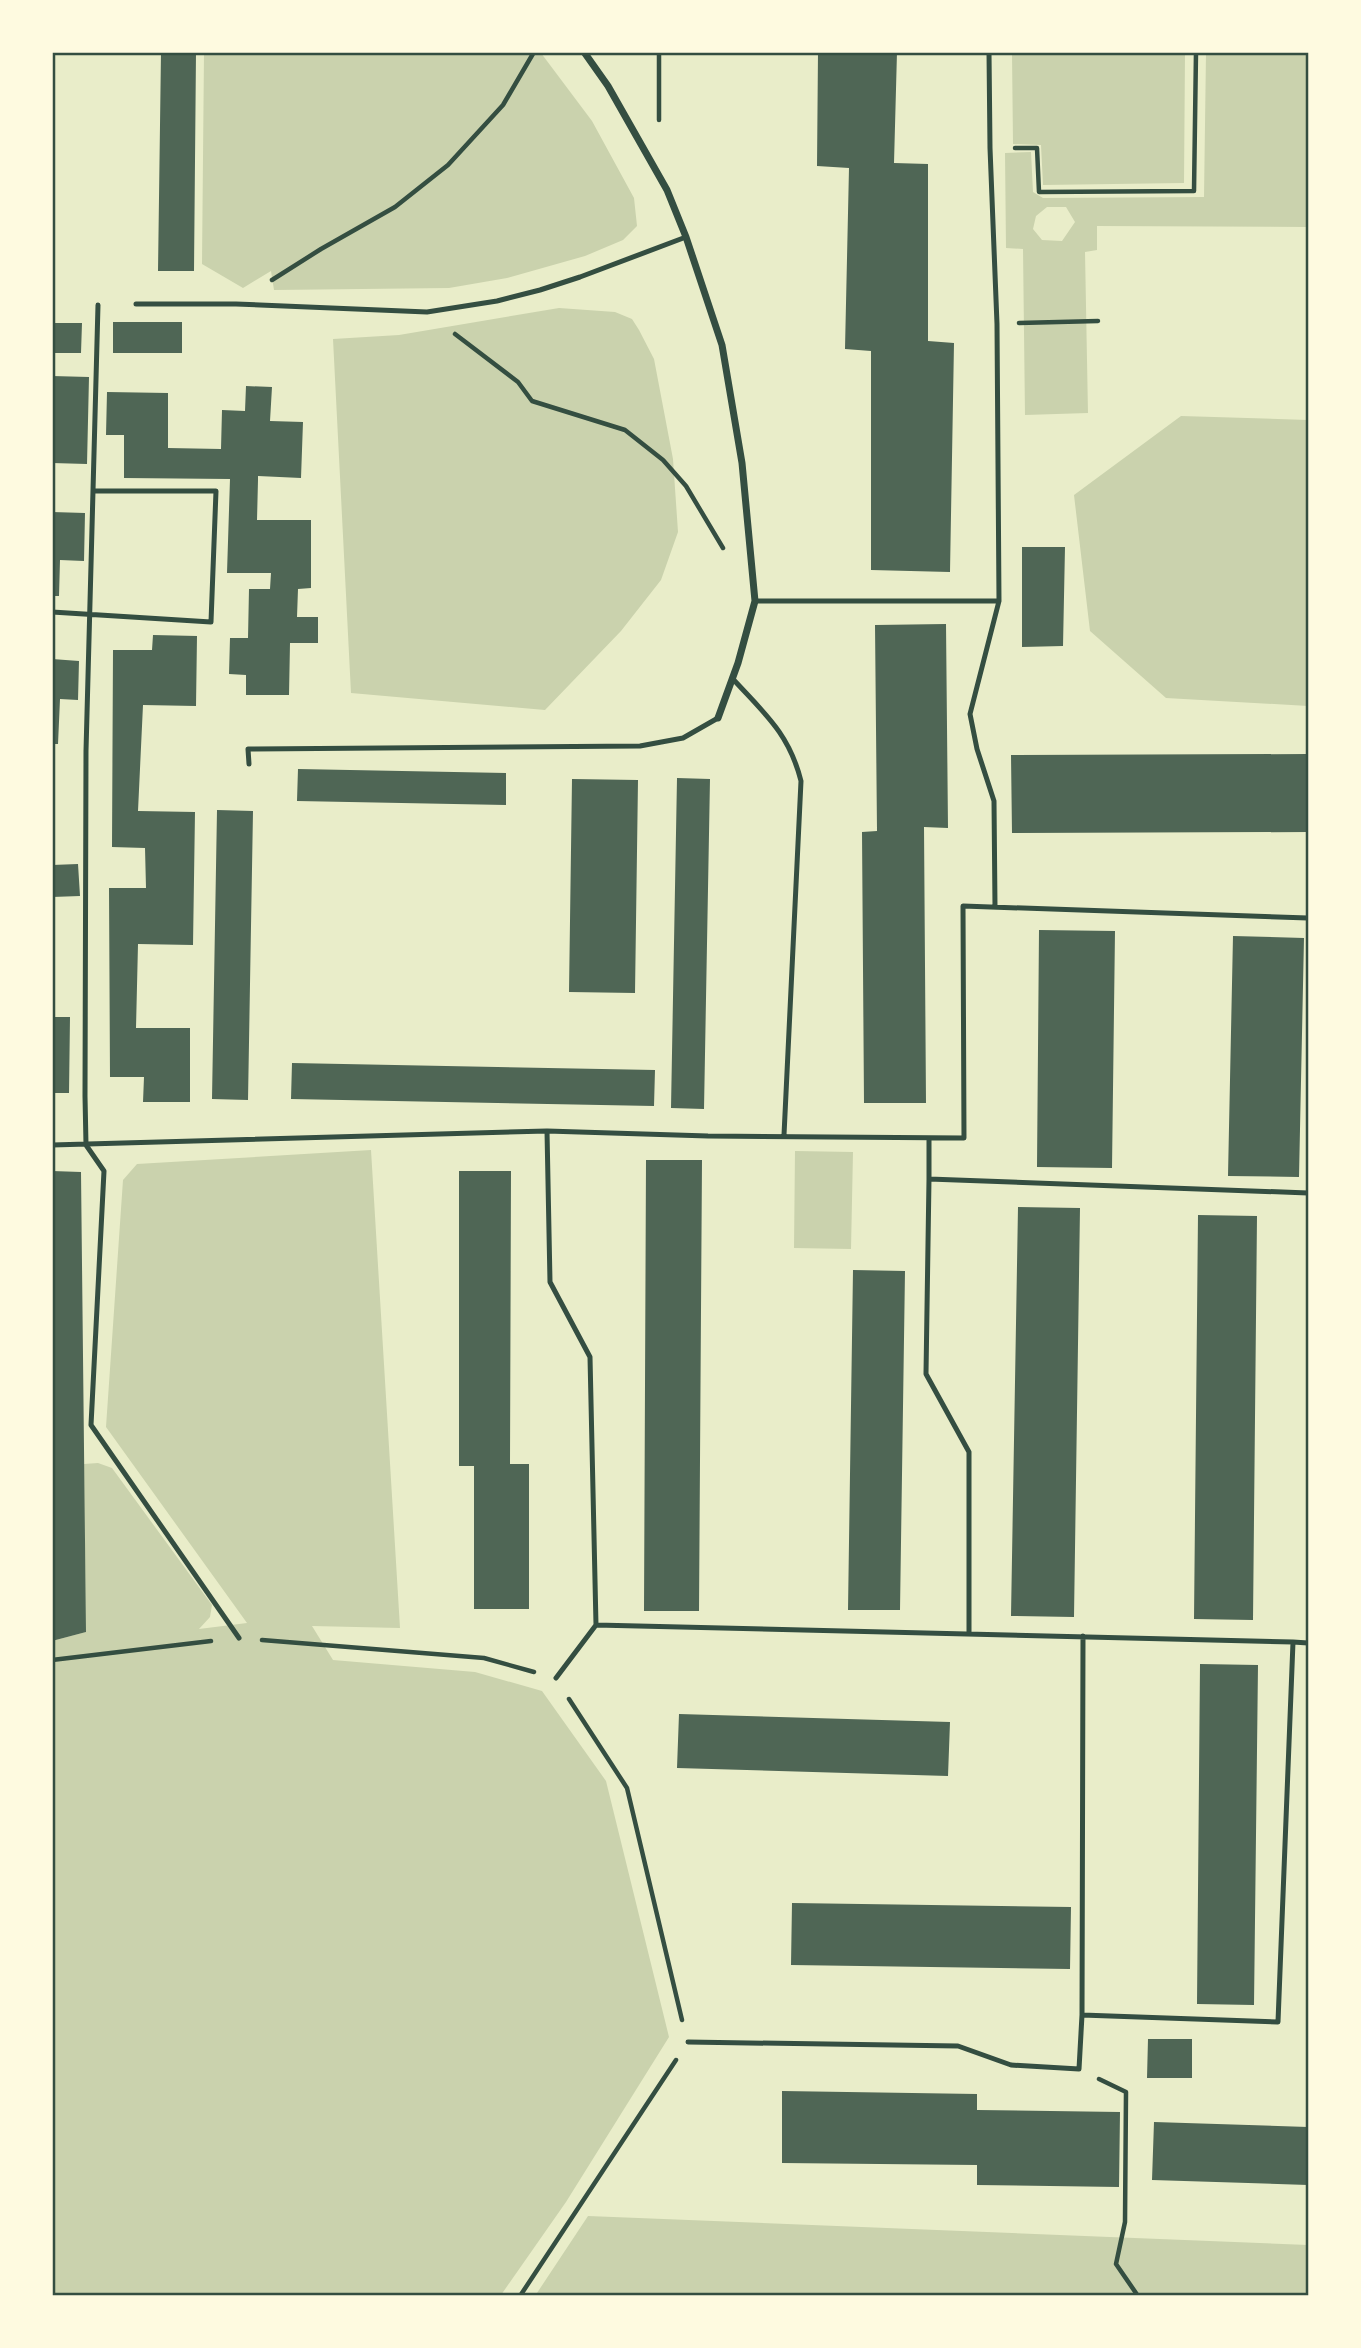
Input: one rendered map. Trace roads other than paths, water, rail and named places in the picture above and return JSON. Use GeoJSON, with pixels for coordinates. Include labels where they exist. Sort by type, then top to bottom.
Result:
{"type":"FeatureCollection","features":[{"type":"Feature","properties":{"kind":"street"},"geometry":{"type":"LineString","coordinates":[[584,52],[608,86],[667,190],[686,237],[722,345],[742,463],[755,601],[718,718]]}},
{"type":"Feature","properties":{"kind":"lane"},"geometry":{"type":"LineString","coordinates":[[989,52],[990,148],[998,324],[999,601],[970,714],[994,801],[995,907]]}},
{"type":"Feature","properties":{"kind":"lane"},"geometry":{"type":"LineString","coordinates":[[136,304],[236,304],[427,312],[497,301],[540,290],[686,237]]}},
{"type":"Feature","properties":{"kind":"lane"},"geometry":{"type":"LineString","coordinates":[[98,305],[86,751],[86,1146],[104,1171],[91,1425],[239,1638]]}},
{"type":"Feature","properties":{"kind":"lane"},"geometry":{"type":"LineString","coordinates":[[52,612],[211,622],[216,491],[94,491]]}},
{"type":"Feature","properties":{"kind":"lane"},"geometry":{"type":"LineString","coordinates":[[755,601],[999,601]]}},
{"type":"Feature","properties":{"kind":"lane"},"geometry":{"type":"LineString","coordinates":[[732,678],[783,734],[796,761],[801,781],[784,1135]]}},
{"type":"Feature","properties":{"kind":"lane"},"geometry":{"type":"LineString","coordinates":[[249,764],[248,749],[640,746],[684,738],[718,718]]}},
{"type":"Feature","properties":{"kind":"lane"},"geometry":{"type":"LineString","coordinates":[[52,1145],[547,1131],[708,1136],[964,1138],[963,906],[1308,918]]}},
{"type":"Feature","properties":{"kind":"lane"},"geometry":{"type":"LineString","coordinates":[[547,1131],[550,1282],[590,1357],[596,1625],[556,1678]]}},
{"type":"Feature","properties":{"kind":"lane"},"geometry":{"type":"LineString","coordinates":[[929,1138],[926,1374],[969,1451],[969,1633]]}},
{"type":"Feature","properties":{"kind":"lane"},"geometry":{"type":"LineString","coordinates":[[929,1179],[1308,1193]]}},
{"type":"Feature","properties":{"kind":"lane"},"geometry":{"type":"LineString","coordinates":[[596,1625],[1308,1643]]}},
{"type":"Feature","properties":{"kind":"lane"},"geometry":{"type":"LineString","coordinates":[[688,2042],[957,2046],[1011,2065],[1079,2069],[1082,2015],[1083,1636]]}},
{"type":"Feature","properties":{"kind":"lane"},"geometry":{"type":"LineString","coordinates":[[1082,2015],[1278,2022],[1293,1642]]}}]}
